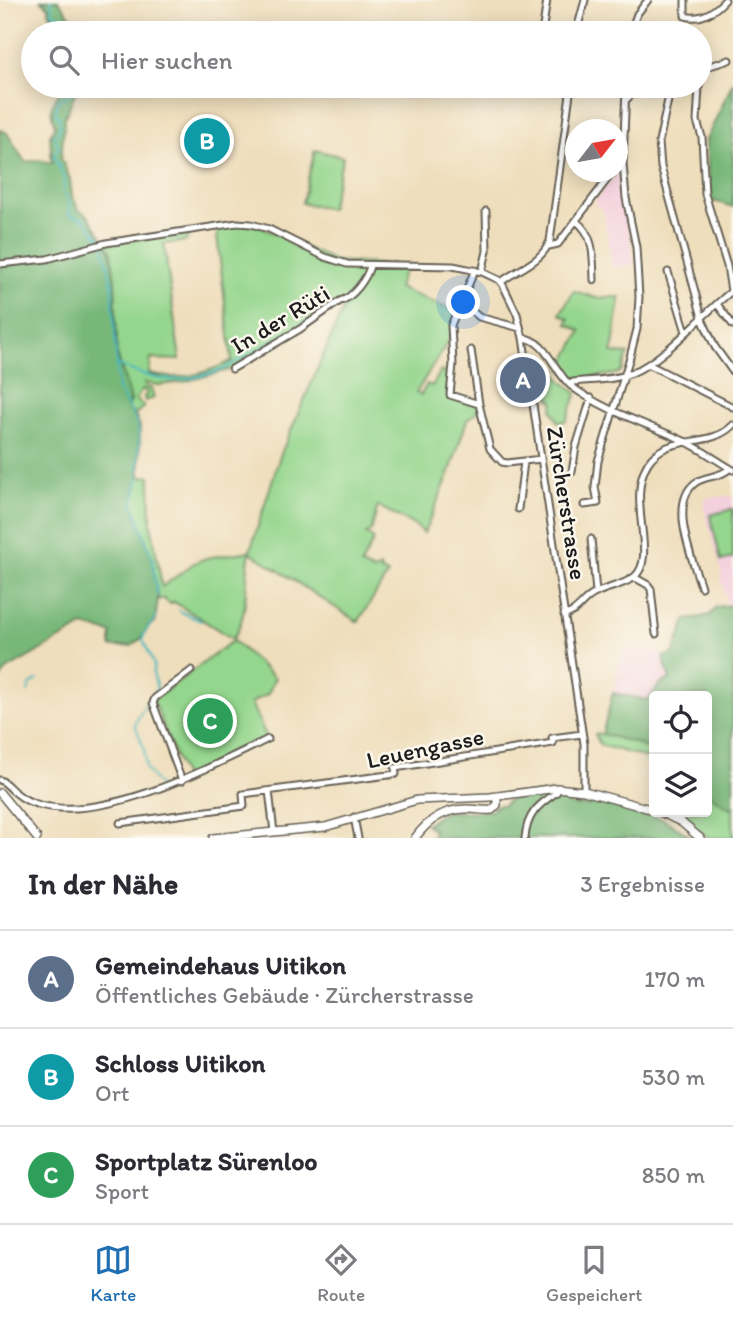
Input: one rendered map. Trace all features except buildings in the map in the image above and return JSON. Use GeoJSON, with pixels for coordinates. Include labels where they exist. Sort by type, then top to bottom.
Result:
{"type":"FeatureCollection","features":[{"type":"Feature","properties":{"kind":"main road"},"geometry":{"type":"LineString","coordinates":[[214,838],[325,827],[417,800],[497,796],[557,788],[584,791],[649,809]]}},
{"type":"Feature","properties":{"kind":"main road"},"geometry":{"type":"LineString","coordinates":[[0,793],[37,838]]}},
{"type":"Feature","properties":{"kind":"main road"},"geometry":{"type":"LineString","coordinates":[[415,838],[430,821],[447,812],[464,808],[493,810],[497,805],[497,796]]}},
{"type":"Feature","properties":{"kind":"main road"},"geometry":{"type":"LineString","coordinates":[[672,817],[700,838]]}},
{"type":"Feature","properties":{"kind":"street"},"geometry":{"type":"LineString","coordinates":[[543,21],[547,0]]}},
{"type":"Feature","properties":{"kind":"street"},"geometry":{"type":"LineString","coordinates":[[579,21],[585,0]]}},
{"type":"Feature","properties":{"kind":"street"},"geometry":{"type":"LineString","coordinates":[[635,21],[648,0]]}},
{"type":"Feature","properties":{"kind":"street"},"geometry":{"type":"LineString","coordinates":[[685,0],[685,16],[703,16],[726,0]]}},
{"type":"Feature","properties":{"kind":"street"},"geometry":{"type":"LineString","coordinates":[[712,65],[729,60]]}},
{"type":"Feature","properties":{"kind":"street"},"geometry":{"type":"LineString","coordinates":[[0,264],[47,259],[120,241],[237,223],[251,224],[275,232],[335,261],[370,266],[437,265],[478,271],[501,282],[537,261],[549,246],[570,98]]}},
{"type":"Feature","properties":{"kind":"street"},"geometry":{"type":"LineString","coordinates":[[668,98],[659,142],[661,167],[703,317],[711,339],[733,372]]}},
{"type":"Feature","properties":{"kind":"street"},"geometry":{"type":"LineString","coordinates":[[570,385],[573,382],[624,376],[648,364],[732,290],[705,194],[702,136],[697,121],[698,98]]}},
{"type":"Feature","properties":{"kind":"street"},"geometry":{"type":"LineString","coordinates":[[625,119],[626,100]]}},
{"type":"Feature","properties":{"kind":"street"},"geometry":{"type":"LineString","coordinates":[[549,246],[558,244],[605,182]]}},
{"type":"Feature","properties":{"kind":"street"},"geometry":{"type":"LineString","coordinates":[[584,505],[598,503],[596,473],[637,329],[639,297],[636,247],[624,182]]}},
{"type":"Feature","properties":{"kind":"street"},"geometry":{"type":"LineString","coordinates":[[479,404],[450,395],[453,364],[452,325],[487,249],[485,211]]}},
{"type":"Feature","properties":{"kind":"street"},"geometry":{"type":"LineString","coordinates":[[576,221],[590,237],[594,280]]}},
{"type":"Feature","properties":{"kind":"street","name":"In der Rüti"},"geometry":{"type":"LineString","coordinates":[[232,369],[347,299],[366,277],[370,266]]}},
{"type":"Feature","properties":{"kind":"street"},"geometry":{"type":"LineString","coordinates":[[667,272],[686,332]]}},
{"type":"Feature","properties":{"kind":"street","name":"Zürcherstrasse"},"geometry":{"type":"LineString","coordinates":[[501,282],[514,307],[523,338],[585,756],[584,791]]}},
{"type":"Feature","properties":{"kind":"street"},"geometry":{"type":"LineString","coordinates":[[461,302],[479,317],[520,328]]}},
{"type":"Feature","properties":{"kind":"street"},"geometry":{"type":"LineString","coordinates":[[717,304],[733,326]]}},
{"type":"Feature","properties":{"kind":"street"},"geometry":{"type":"LineString","coordinates":[[523,338],[529,338],[545,352],[570,385],[613,410],[687,442],[732,469]]}},
{"type":"Feature","properties":{"kind":"street"},"geometry":{"type":"LineString","coordinates":[[471,350],[479,404],[493,454],[502,462],[541,459]]}},
{"type":"Feature","properties":{"kind":"street"},"geometry":{"type":"LineString","coordinates":[[648,364],[733,407]]}},
{"type":"Feature","properties":{"kind":"street"},"geometry":{"type":"LineString","coordinates":[[572,472],[576,447],[591,398]]}},
{"type":"Feature","properties":{"kind":"street"},"geometry":{"type":"LineString","coordinates":[[565,615],[573,613],[587,598],[596,593],[634,577],[643,565],[645,553],[638,498],[640,479],[648,463],[659,451],[671,445],[715,438],[733,425]]}},
{"type":"Feature","properties":{"kind":"street"},"geometry":{"type":"LineString","coordinates":[[518,509],[524,462]]}},
{"type":"Feature","properties":{"kind":"street"},"geometry":{"type":"LineString","coordinates":[[701,587],[682,518],[682,503],[687,491],[695,483],[732,469]]}},
{"type":"Feature","properties":{"kind":"street"},"geometry":{"type":"LineString","coordinates":[[591,539],[596,593]]}},
{"type":"Feature","properties":{"kind":"street"},"geometry":{"type":"LineString","coordinates":[[634,577],[652,589],[656,634]]}},
{"type":"Feature","properties":{"kind":"street"},"geometry":{"type":"LineString","coordinates":[[183,781],[153,703],[155,698],[192,670]]}},
{"type":"Feature","properties":{"kind":"street","name":"Leuengasse"},"geometry":{"type":"LineString","coordinates":[[120,823],[244,806],[243,794],[396,774],[395,768],[553,743],[552,738],[582,734]]}},
{"type":"Feature","properties":{"kind":"street"},"geometry":{"type":"LineString","coordinates":[[0,780],[18,795],[34,803],[65,807],[116,801],[183,781],[268,739]]}},
{"type":"Feature","properties":{"kind":"street"},"geometry":{"type":"LineString","coordinates":[[525,838],[532,812],[541,802],[557,792],[557,788]]}},
{"type":"Feature","properties":{"kind":"street"},"geometry":{"type":"LineString","coordinates":[[269,791],[274,832]]}},
{"type":"Feature","properties":{"kind":"street"},"geometry":{"type":"LineString","coordinates":[[354,817],[358,838]]}},
{"type":"Feature","properties":{"kind":"shaded area"},"geometry":{"type":"Polygon","coordinates":[[[610,182],[621,182],[635,265],[612,267],[604,212],[594,203],[610,182]]]}},
{"type":"Feature","properties":{"kind":"shaded area"},"geometry":{"type":"Polygon","coordinates":[[[706,498],[733,498],[733,605],[728,606],[704,508],[706,498]]]}},
{"type":"Feature","properties":{"kind":"shaded area"},"geometry":{"type":"Polygon","coordinates":[[[622,649],[663,654],[670,679],[660,684],[655,691],[649,691],[648,700],[613,693],[622,649]]]}},
{"type":"Feature","properties":{"kind":"green space"},"geometry":{"type":"Polygon","coordinates":[[[41,0],[58,0],[74,21],[55,21],[49,7],[41,0]]]}},
{"type":"Feature","properties":{"kind":"green space"},"geometry":{"type":"Polygon","coordinates":[[[733,82],[733,207],[710,200],[706,140],[733,82]]]}},
{"type":"Feature","properties":{"kind":"green space"},"geometry":{"type":"Polygon","coordinates":[[[73,98],[65,117],[61,158],[70,179],[72,196],[79,210],[88,215],[111,251],[115,282],[117,354],[131,401],[127,406],[139,431],[138,480],[133,503],[152,558],[158,599],[155,622],[149,626],[142,638],[131,646],[111,647],[111,633],[83,626],[8,669],[0,679],[0,129],[7,133],[25,162],[38,160],[52,163],[50,135],[55,126],[52,108],[55,99],[73,98]]]}},
{"type":"Feature","properties":{"kind":"green space"},"geometry":{"type":"Polygon","coordinates":[[[315,150],[343,157],[330,209],[302,203],[315,150]]]}},
{"type":"Feature","properties":{"kind":"green space"},"geometry":{"type":"Polygon","coordinates":[[[237,223],[259,226],[335,261],[405,266],[398,288],[456,312],[451,336],[416,393],[421,395],[427,384],[432,386],[441,371],[452,377],[450,395],[476,404],[480,410],[467,420],[448,477],[424,533],[378,506],[371,531],[366,534],[374,539],[361,565],[374,571],[380,567],[381,571],[388,574],[358,622],[250,552],[242,618],[233,639],[174,602],[170,604],[164,599],[158,599],[152,558],[133,503],[133,415],[126,406],[131,401],[117,354],[115,282],[111,251],[106,243],[190,231],[186,241],[164,244],[180,360],[151,359],[149,374],[181,377],[212,370],[232,361],[216,227],[237,223]],[[347,300],[232,369],[183,382],[159,385],[144,383],[151,388],[154,398],[145,401],[147,393],[142,390],[136,399],[144,407],[135,414],[140,426],[140,477],[150,476],[151,523],[162,587],[194,563],[206,558],[250,551],[280,456],[347,300]]]}},
{"type":"Feature","properties":{"kind":"green space"},"geometry":{"type":"Polygon","coordinates":[[[574,291],[596,298],[620,297],[612,353],[628,354],[622,371],[572,379],[561,369],[581,331],[567,324],[569,319],[560,314],[574,291]]]}},
{"type":"Feature","properties":{"kind":"green space"},"geometry":{"type":"Polygon","coordinates":[[[549,363],[562,381],[577,393],[566,421],[558,422],[552,409],[554,403],[546,393],[546,381],[549,379],[542,367],[549,363]]]}},
{"type":"Feature","properties":{"kind":"green space"},"geometry":{"type":"Polygon","coordinates":[[[733,509],[733,558],[721,561],[710,515],[733,509]]]}},
{"type":"Feature","properties":{"kind":"green space"},"geometry":{"type":"Polygon","coordinates":[[[733,605],[733,810],[712,796],[712,691],[655,691],[660,684],[670,679],[663,657],[673,654],[686,620],[710,615],[716,607],[733,605]]]}},
{"type":"Feature","properties":{"kind":"green space"},"geometry":{"type":"Polygon","coordinates":[[[231,642],[235,642],[275,678],[268,694],[251,703],[267,738],[186,777],[183,776],[155,699],[231,642]]]}},
{"type":"Feature","properties":{"kind":"green space"},"geometry":{"type":"Polygon","coordinates":[[[613,693],[648,700],[649,750],[636,743],[602,734],[613,693]]]}},
{"type":"Feature","properties":{"kind":"green space"},"geometry":{"type":"Polygon","coordinates":[[[595,734],[609,734],[649,750],[649,759],[600,745],[595,734]]]}},
{"type":"Feature","properties":{"kind":"green space"},"geometry":{"type":"Polygon","coordinates":[[[551,792],[570,805],[588,806],[590,800],[663,819],[693,838],[432,838],[434,831],[426,824],[445,812],[491,811],[509,800],[551,792]]]}},
{"type":"Feature","properties":{"kind":"green space"},"geometry":{"type":"Polygon","coordinates":[[[712,796],[733,810],[733,838],[709,838],[680,817],[712,817],[712,796]]]}},
{"type":"Feature","properties":{"kind":"waterway"},"geometry":{"type":"LineString","coordinates":[[51,0],[53,14],[65,18],[65,21]]}},
{"type":"Feature","properties":{"kind":"waterway"},"geometry":{"type":"LineString","coordinates":[[59,98],[64,98]]}},
{"type":"Feature","properties":{"kind":"waterway"},"geometry":{"type":"LineString","coordinates":[[59,98],[55,112],[60,120],[59,132],[53,135],[59,146],[54,156],[65,180],[63,191],[69,201],[69,214],[84,219],[102,241]]}},
{"type":"Feature","properties":{"kind":"waterway"},"geometry":{"type":"LineString","coordinates":[[104,247],[112,284],[118,389],[139,431],[138,480],[133,503],[152,558],[157,595]]}},
{"type":"Feature","properties":{"kind":"waterway"},"geometry":{"type":"LineString","coordinates":[[117,364],[157,378],[193,378],[222,370],[307,321]]}},
{"type":"Feature","properties":{"kind":"waterway"},"geometry":{"type":"LineString","coordinates":[[179,611],[201,621]]}},
{"type":"Feature","properties":{"kind":"waterway"},"geometry":{"type":"LineString","coordinates":[[143,640],[156,615]]}},
{"type":"Feature","properties":{"kind":"waterway"},"geometry":{"type":"LineString","coordinates":[[144,642],[154,665],[157,689],[144,706],[135,725],[144,748],[146,769],[159,786]]}},
{"type":"Feature","properties":{"kind":"waterway"},"geometry":{"type":"LineString","coordinates":[[28,692],[31,684],[38,680]]}},
{"type":"Feature","properties":{"kind":"place","name":"Schloss Uitikon"},"geometry":{"type":"Point","coordinates":[207,141]}},
{"type":"Feature","properties":{"kind":"place","name":"Gemeindehaus Uitikon"},"geometry":{"type":"Point","coordinates":[523,380]}},
{"type":"Feature","properties":{"kind":"place","name":"Sportplatz Sürenloo"},"geometry":{"type":"Point","coordinates":[210,721]}}]}
